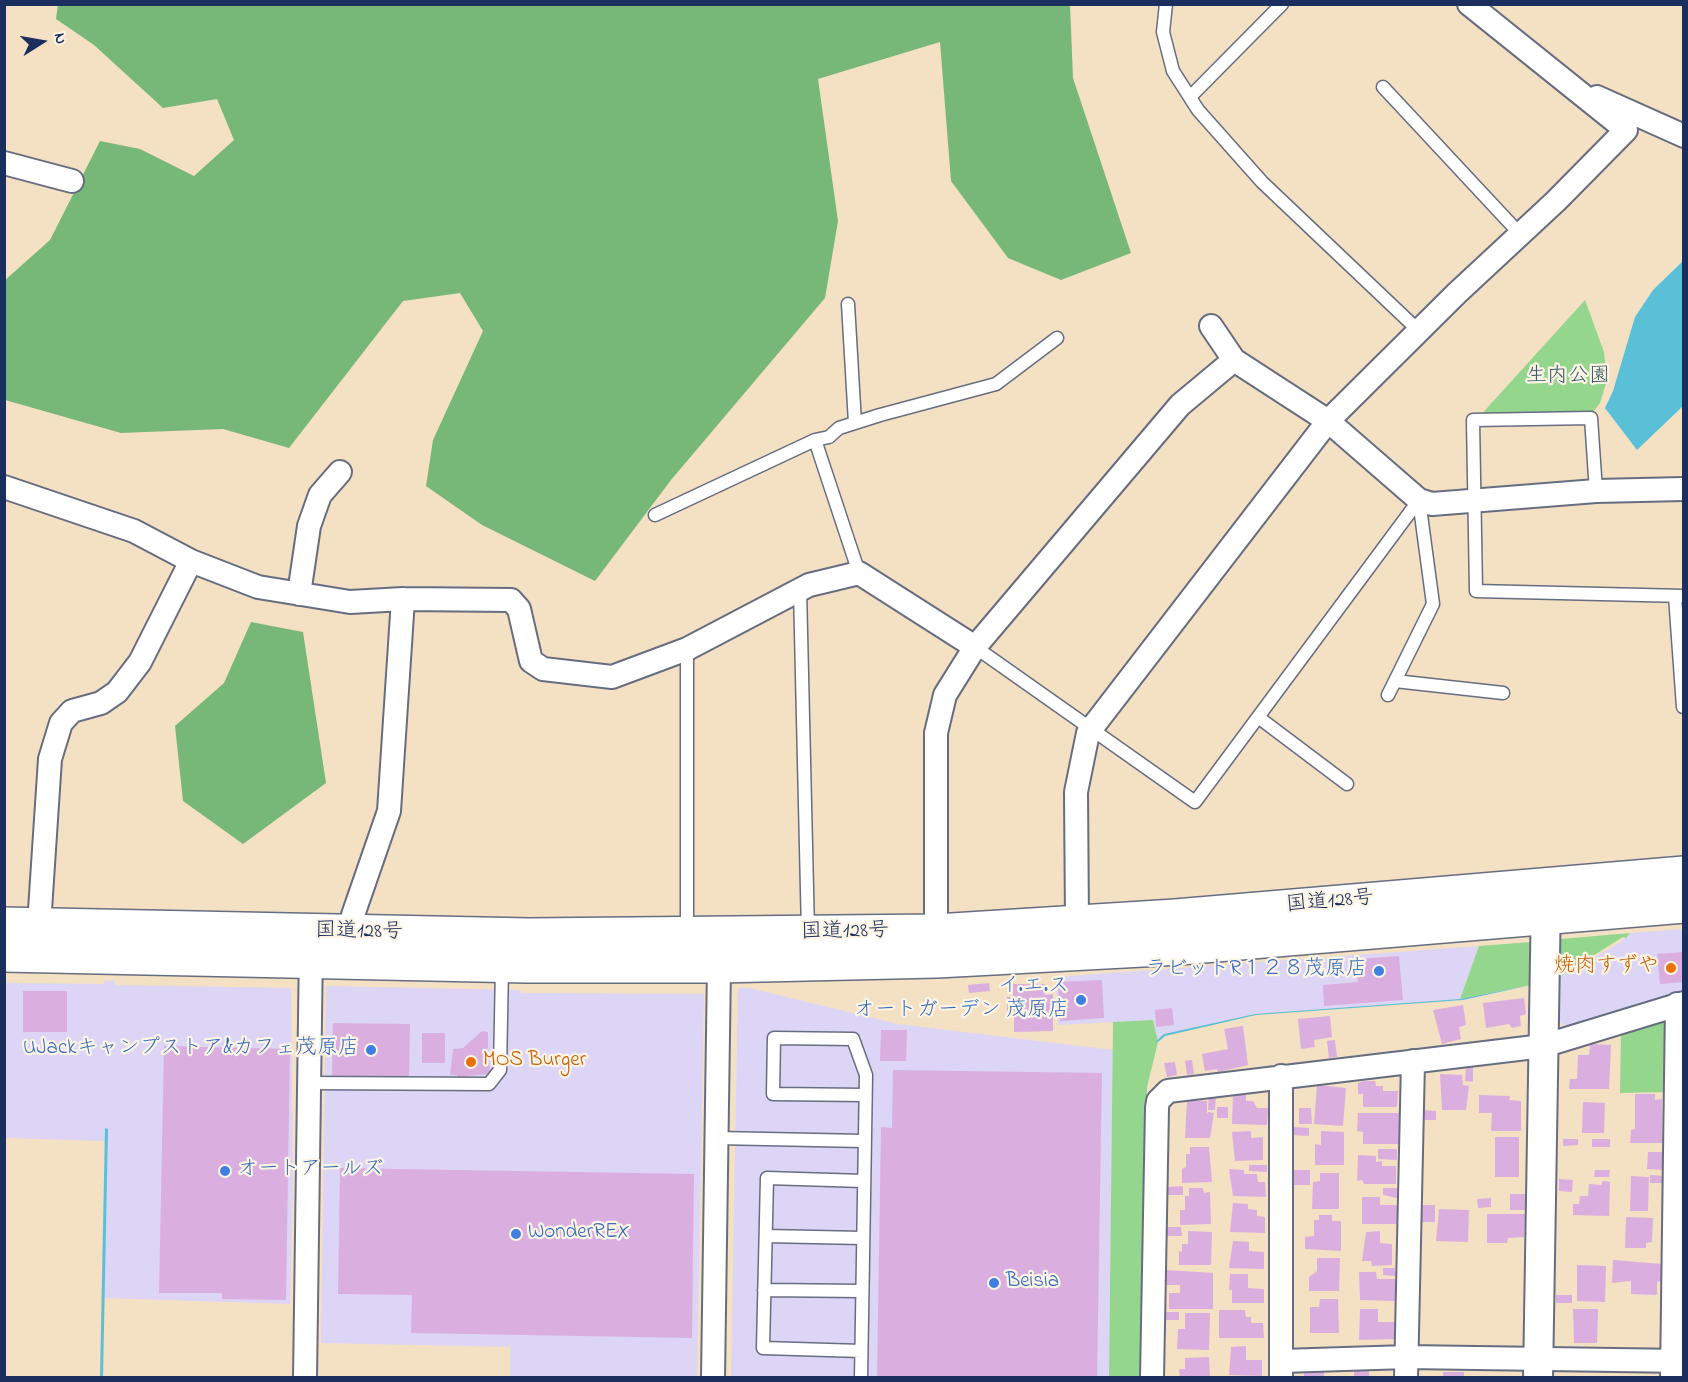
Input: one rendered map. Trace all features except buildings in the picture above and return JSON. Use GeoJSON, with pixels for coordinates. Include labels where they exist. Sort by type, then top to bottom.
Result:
{"type":"FeatureCollection","features":[{"type":"Feature","properties":{"kind":"highway","name":"国道128号"},"geometry":{"type":"LineString","coordinates":[[351,948],[502,966],[719,966],[936,946],[1077,923],[1683,873]]}},
{"type":"Feature","properties":{"kind":"highway","name":"国道128号"},"geometry":{"type":"LineString","coordinates":[[4,955],[311,947],[351,948],[808,934],[936,946],[1180,948],[1683,906]]}},
{"type":"Feature","properties":{"kind":"highway","name":"国道128号"},"geometry":{"type":"LineString","coordinates":[[4,924],[311,947]]}},
{"type":"Feature","properties":{"kind":"street"},"geometry":{"type":"LineString","coordinates":[[1077,923],[1076,792],[1091,729],[1328,421],[1626,130],[1566,83],[1482,9]]}},
{"type":"Feature","properties":{"kind":"street"},"geometry":{"type":"LineString","coordinates":[[1566,83],[1683,136]]}},
{"type":"Feature","properties":{"kind":"street"},"geometry":{"type":"LineString","coordinates":[[4,164],[72,181]]}},
{"type":"Feature","properties":{"kind":"street"},"geometry":{"type":"LineString","coordinates":[[1211,326],[1234,360],[1328,421],[1419,500],[1432,504],[1596,491],[1683,489]]}},
{"type":"Feature","properties":{"kind":"street"},"geometry":{"type":"LineString","coordinates":[[936,946],[936,733],[945,695],[975,647],[1180,405],[1234,360]]}},
{"type":"Feature","properties":{"kind":"street"},"geometry":{"type":"LineString","coordinates":[[299,594],[309,526],[320,495],[340,472]]}},
{"type":"Feature","properties":{"kind":"street"},"geometry":{"type":"LineString","coordinates":[[4,487],[134,531],[191,561],[258,587],[350,602],[403,599],[511,600],[519,609],[531,661],[543,669],[612,677],[687,649],[809,585],[859,573],[975,647]]}},
{"type":"Feature","properties":{"kind":"street"},"geometry":{"type":"LineString","coordinates":[[39,925],[50,759],[61,723],[72,711],[101,703],[117,692],[140,662],[191,561]]}},
{"type":"Feature","properties":{"kind":"street"},"geometry":{"type":"LineString","coordinates":[[351,948],[353,915],[389,811],[403,599]]}},
{"type":"Feature","properties":{"kind":"street"},"geometry":{"type":"LineString","coordinates":[[1539,1368],[1546,884]]}},
{"type":"Feature","properties":{"kind":"street"},"geometry":{"type":"LineString","coordinates":[[305,1377],[311,947]]}},
{"type":"Feature","properties":{"kind":"street"},"geometry":{"type":"LineString","coordinates":[[713,1377],[719,966]]}},
{"type":"Feature","properties":{"kind":"street"},"geometry":{"type":"LineString","coordinates":[[1152,1377],[1158,1101],[1161,1095],[1174,1088],[1543,1046],[1680,1004],[1676,1366],[1281,1369],[1281,1076]]}},
{"type":"Feature","properties":{"kind":"street"},"geometry":{"type":"LineString","coordinates":[[1406,1367],[1413,1061]]}},
{"type":"Feature","properties":{"kind":"lane"},"geometry":{"type":"LineString","coordinates":[[1166,4],[1163,32],[1173,71],[1190,97],[1262,182],[1419,331]]}},
{"type":"Feature","properties":{"kind":"lane"},"geometry":{"type":"LineString","coordinates":[[1190,97],[1282,4]]}},
{"type":"Feature","properties":{"kind":"lane"},"geometry":{"type":"LineString","coordinates":[[1383,87],[1520,234]]}},
{"type":"Feature","properties":{"kind":"lane"},"geometry":{"type":"LineString","coordinates":[[848,304],[855,423]]}},
{"type":"Feature","properties":{"kind":"lane"},"geometry":{"type":"LineString","coordinates":[[655,515],[815,440],[829,437],[839,428],[996,384],[1057,338]]}},
{"type":"Feature","properties":{"kind":"lane"},"geometry":{"type":"LineString","coordinates":[[1596,491],[1591,418],[1473,420],[1476,591],[1679,596],[1683,707]]}},
{"type":"Feature","properties":{"kind":"lane"},"geometry":{"type":"LineString","coordinates":[[815,440],[859,573]]}},
{"type":"Feature","properties":{"kind":"lane"},"geometry":{"type":"LineString","coordinates":[[975,647],[1195,802],[1419,500]]}},
{"type":"Feature","properties":{"kind":"lane"},"geometry":{"type":"LineString","coordinates":[[1388,695],[1433,604],[1419,500]]}},
{"type":"Feature","properties":{"kind":"lane"},"geometry":{"type":"LineString","coordinates":[[800,589],[808,934]]}},
{"type":"Feature","properties":{"kind":"lane"},"geometry":{"type":"LineString","coordinates":[[687,649],[687,936]]}},
{"type":"Feature","properties":{"kind":"lane"},"geometry":{"type":"LineString","coordinates":[[1395,681],[1503,693]]}},
{"type":"Feature","properties":{"kind":"lane"},"geometry":{"type":"LineString","coordinates":[[1258,717],[1347,784]]}},
{"type":"Feature","properties":{"kind":"lane"},"geometry":{"type":"LineString","coordinates":[[309,1083],[489,1084],[500,1070],[502,966]]}},
{"type":"Feature","properties":{"kind":"lane"},"geometry":{"type":"LineString","coordinates":[[861,1377],[866,1075],[853,1040],[774,1038],[773,1094],[865,1095]]}},
{"type":"Feature","properties":{"kind":"lane"},"geometry":{"type":"LineString","coordinates":[[717,1138],[864,1141]]}},
{"type":"Feature","properties":{"kind":"lane"},"geometry":{"type":"LineString","coordinates":[[861,1351],[763,1348],[767,1178],[863,1181]]}},
{"type":"Feature","properties":{"kind":"lane"},"geometry":{"type":"LineString","coordinates":[[766,1236],[862,1238]]}},
{"type":"Feature","properties":{"kind":"lane"},"geometry":{"type":"LineString","coordinates":[[764,1290],[862,1291]]}},
{"type":"Feature","properties":{"kind":"shaded area"},"geometry":{"type":"Polygon","coordinates":[[[1683,929],[1683,992],[1565,1026],[1560,1022],[1559,977],[1618,944],[1630,933],[1683,929]]]}},
{"type":"Feature","properties":{"kind":"shaded area"},"geometry":{"type":"Polygon","coordinates":[[[1479,946],[1460,999],[1255,1014],[1164,1034],[1156,1041],[1153,1020],[1058,1025],[1056,977],[1479,946]]]}},
{"type":"Feature","properties":{"kind":"shaded area"},"geometry":{"type":"Polygon","coordinates":[[[114,980],[116,985],[291,988],[293,1171],[290,1304],[104,1298],[107,1129],[105,1129],[105,1141],[5,1138],[5,983],[103,984],[105,981],[114,980]]]}},
{"type":"Feature","properties":{"kind":"shaded area"},"geometry":{"type":"Polygon","coordinates":[[[326,986],[520,990],[521,993],[704,994],[697,1377],[510,1377],[510,1344],[508,1347],[321,1343],[326,986]]]}},
{"type":"Feature","properties":{"kind":"shaded area"},"geometry":{"type":"Polygon","coordinates":[[[738,988],[749,988],[898,1024],[1113,1050],[1109,1377],[731,1378],[738,988]]]}},
{"type":"Feature","properties":{"kind":"green space"},"geometry":{"type":"Polygon","coordinates":[[[58,4],[1070,5],[1073,78],[1131,253],[1061,280],[1008,258],[951,181],[940,42],[818,79],[838,221],[825,298],[671,480],[595,581],[482,525],[426,486],[433,440],[483,331],[460,293],[403,301],[289,448],[223,429],[121,433],[5,400],[4,281],[50,240],[100,141],[140,149],[194,176],[234,140],[217,99],[163,108],[94,45],[56,19],[58,4]]]}},
{"type":"Feature","properties":{"kind":"green space","name":"生内公園"},"geometry":{"type":"Polygon","coordinates":[[[1585,300],[1604,352],[1607,380],[1600,403],[1590,416],[1478,418],[1585,300]]]}},
{"type":"Feature","properties":{"kind":"green space"},"geometry":{"type":"Polygon","coordinates":[[[251,622],[303,632],[326,783],[243,844],[183,801],[175,726],[224,683],[251,622]]]}},
{"type":"Feature","properties":{"kind":"green space"},"geometry":{"type":"Polygon","coordinates":[[[1630,933],[1626,938],[1623,937],[1559,977],[1561,939],[1630,933]]]}},
{"type":"Feature","properties":{"kind":"green space"},"geometry":{"type":"Polygon","coordinates":[[[1531,942],[1531,985],[1460,999],[1479,946],[1531,942]]]}},
{"type":"Feature","properties":{"kind":"green space"},"geometry":{"type":"Polygon","coordinates":[[[1153,1020],[1158,1042],[1147,1087],[1143,1377],[1109,1378],[1113,1022],[1153,1020]]]}},
{"type":"Feature","properties":{"kind":"green space"},"geometry":{"type":"Polygon","coordinates":[[[1661,1021],[1667,1025],[1666,1092],[1620,1093],[1621,1033],[1661,1021]]]}},
{"type":"Feature","properties":{"kind":"water"},"geometry":{"type":"Polygon","coordinates":[[[1683,261],[1683,406],[1637,450],[1605,408],[1613,391],[1635,317],[1653,290],[1683,261]]]}},
{"type":"Feature","properties":{"kind":"water"},"geometry":{"type":"Polygon","coordinates":[[[1531,985],[1463,1000],[1256,1015],[1165,1036],[1158,1042],[1156,1041],[1164,1034],[1255,1014],[1460,999],[1531,985]]]}},
{"type":"Feature","properties":{"kind":"water"},"geometry":{"type":"Polygon","coordinates":[[[105,1128],[108,1129],[103,1377],[100,1378],[105,1128]]]}},
{"type":"Feature","properties":{"kind":"place","name":"焼肉すずや"},"geometry":{"type":"Point","coordinates":[1671,968]}},
{"type":"Feature","properties":{"kind":"place","name":"ラビットR１２８茂原店"},"geometry":{"type":"Point","coordinates":[1379,971]}},
{"type":"Feature","properties":{"kind":"place","name":"イ.エ.ス オートガーデン 茂原店"},"geometry":{"type":"Point","coordinates":[1081,1000]}},
{"type":"Feature","properties":{"kind":"place","name":"UJackキャンプストア&カフェ茂原店"},"geometry":{"type":"Point","coordinates":[371,1050]}},
{"type":"Feature","properties":{"kind":"place","name":"MOS Burger"},"geometry":{"type":"Point","coordinates":[471,1062]}},
{"type":"Feature","properties":{"kind":"place","name":"オートアールズ"},"geometry":{"type":"Point","coordinates":[225,1171]}},
{"type":"Feature","properties":{"kind":"place","name":"WonderREX"},"geometry":{"type":"Point","coordinates":[516,1234]}},
{"type":"Feature","properties":{"kind":"place","name":"Beisia"},"geometry":{"type":"Point","coordinates":[994,1283]}}]}
